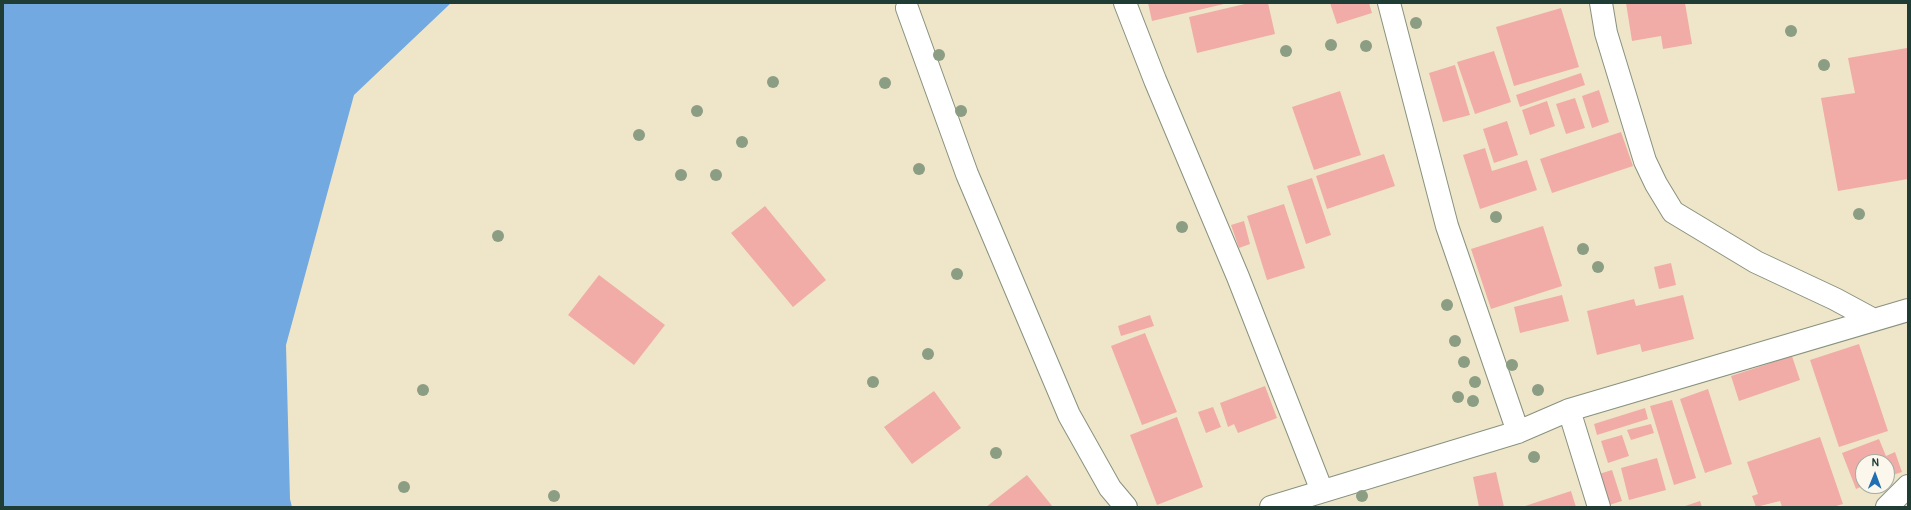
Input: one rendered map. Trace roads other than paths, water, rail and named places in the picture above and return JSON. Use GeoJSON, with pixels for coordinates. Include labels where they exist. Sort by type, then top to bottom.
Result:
{"type":"FeatureCollection","features":[{"type":"Feature","properties":{"kind":"street"},"geometry":{"type":"LineString","coordinates":[[1125,3],[1155,80],[1238,277],[1322,490]]}},
{"type":"Feature","properties":{"kind":"street"},"geometry":{"type":"LineString","coordinates":[[1389,3],[1447,226],[1518,432]]}},
{"type":"Feature","properties":{"kind":"street"},"geometry":{"type":"LineString","coordinates":[[1601,3],[1606,33],[1646,161],[1656,184],[1673,212],[1756,262],[1829,296],[1874,320]]}},
{"type":"Feature","properties":{"kind":"street"},"geometry":{"type":"LineString","coordinates":[[907,8],[967,174],[1069,415],[1110,488],[1126,507]]}},
{"type":"Feature","properties":{"kind":"street"},"geometry":{"type":"LineString","coordinates":[[1271,507],[1322,490],[1518,432],[1569,410],[1908,310]]}},
{"type":"Feature","properties":{"kind":"street"},"geometry":{"type":"LineString","coordinates":[[1569,410],[1599,507]]}},
{"type":"Feature","properties":{"kind":"street"},"geometry":{"type":"LineString","coordinates":[[1887,507],[1908,486]]}},
{"type":"Feature","properties":{"kind":"water"},"geometry":{"type":"Polygon","coordinates":[[[3,3],[451,3],[354,95],[286,345],[290,499],[292,507],[3,507],[3,3]]]}}]}
